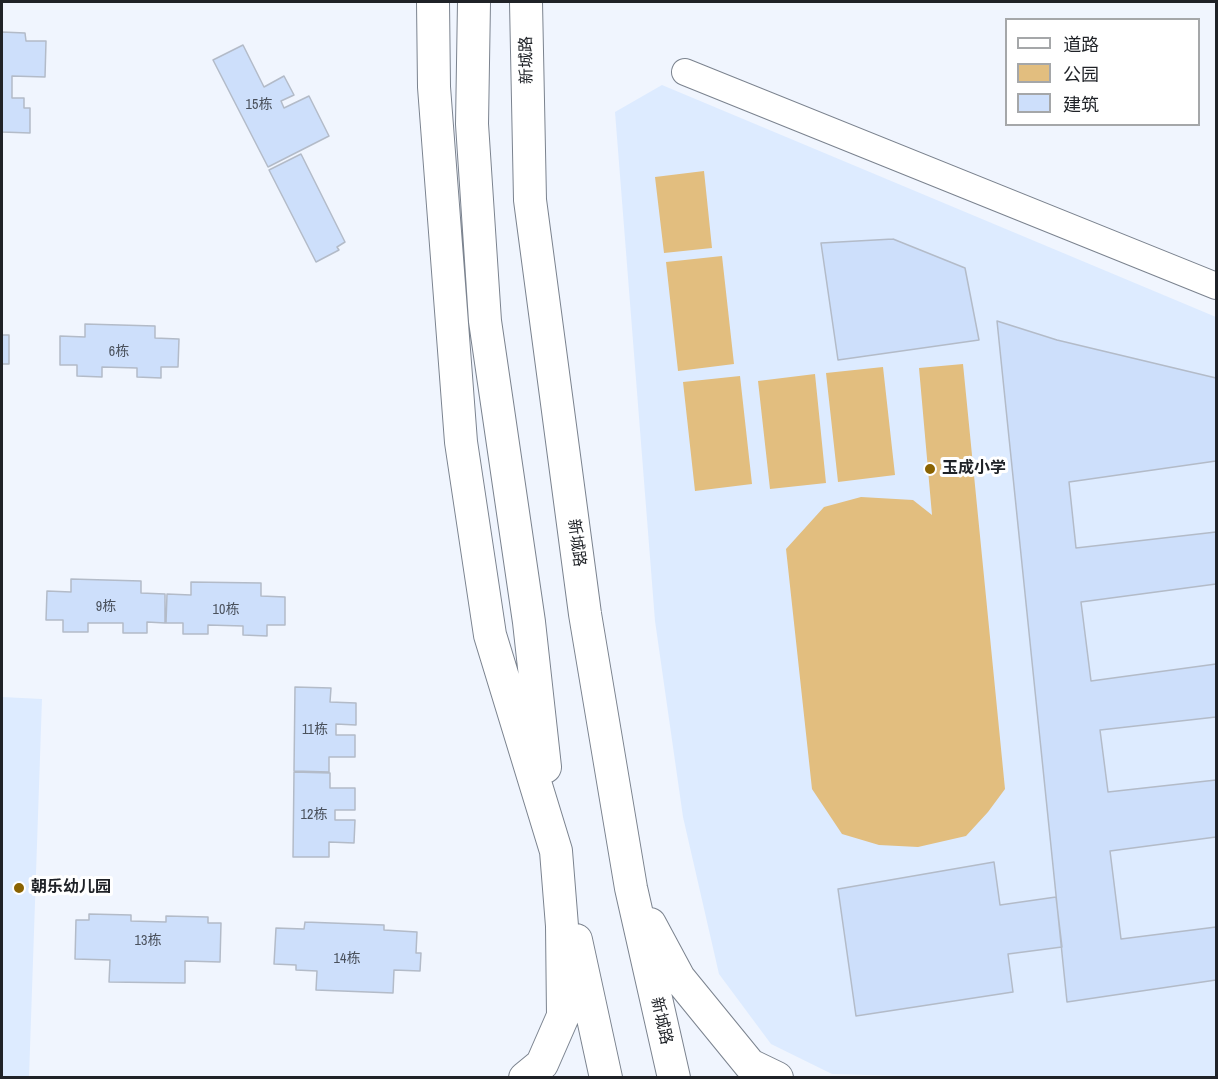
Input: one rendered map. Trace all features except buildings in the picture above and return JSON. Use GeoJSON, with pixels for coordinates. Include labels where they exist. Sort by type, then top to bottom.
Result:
{"type":"FeatureCollection","features":[{"type":"Feature","properties":{"kind":"street"},"geometry":{"type":"LineString","coordinates":[[433,2],[434,87],[461,442],[490,635],[556,851],[562,926],[562,1016],[542,1064],[525,1077]]}},
{"type":"Feature","properties":{"kind":"street"},"geometry":{"type":"LineString","coordinates":[[474,2],[472,124],[485,321],[529,622],[551,831],[606,1077]]}},
{"type":"Feature","properties":{"kind":"street","name":"新城路"},"geometry":{"type":"LineString","coordinates":[[526,2],[530,200],[585,614],[631,888],[674,1077]]}},
{"type":"Feature","properties":{"kind":"street"},"geometry":{"type":"LineString","coordinates":[[685,72],[1216,286]]}},
{"type":"Feature","properties":{"kind":"street"},"geometry":{"type":"LineString","coordinates":[[631,888],[679,978],[750,1065],[777,1077]]}},
{"type":"Feature","properties":{"kind":"shaded area","name":"玉成小学"},"geometry":{"type":"Polygon","coordinates":[[[662,85],[1216,317],[1216,1077],[973,1078],[832,1074],[771,1044],[719,974],[683,817],[655,621],[615,112],[662,85]]]}},
{"type":"Feature","properties":{"kind":"shaded area","name":"朝乐幼儿园"},"geometry":{"type":"Polygon","coordinates":[[[2,697],[42,699],[29,1077],[2,1077],[2,697]]]}},
{"type":"Feature","properties":{"kind":"green space"},"geometry":{"type":"Polygon","coordinates":[[[704,171],[712,248],[664,253],[655,177],[704,171]]]}},
{"type":"Feature","properties":{"kind":"green space"},"geometry":{"type":"Polygon","coordinates":[[[722,256],[734,364],[678,371],[666,262],[722,256]]]}},
{"type":"Feature","properties":{"kind":"green space"},"geometry":{"type":"Polygon","coordinates":[[[963,364],[1005,789],[966,836],[918,847],[879,845],[842,834],[812,789],[786,549],[824,507],[861,497],[913,500],[932,515],[919,368],[963,364]]]}},
{"type":"Feature","properties":{"kind":"green space"},"geometry":{"type":"Polygon","coordinates":[[[883,367],[895,475],[838,482],[826,373],[883,367]]]}},
{"type":"Feature","properties":{"kind":"green space"},"geometry":{"type":"Polygon","coordinates":[[[815,374],[826,483],[770,489],[758,381],[815,374]]]}},
{"type":"Feature","properties":{"kind":"green space"},"geometry":{"type":"Polygon","coordinates":[[[740,376],[752,484],[695,491],[683,382],[740,376]]]}},
{"type":"Feature","properties":{"kind":"place","name":"玉成小学"},"geometry":{"type":"Point","coordinates":[930,469]}},
{"type":"Feature","properties":{"kind":"place","name":"朝乐幼儿园"},"geometry":{"type":"Point","coordinates":[19,888]}}]}
